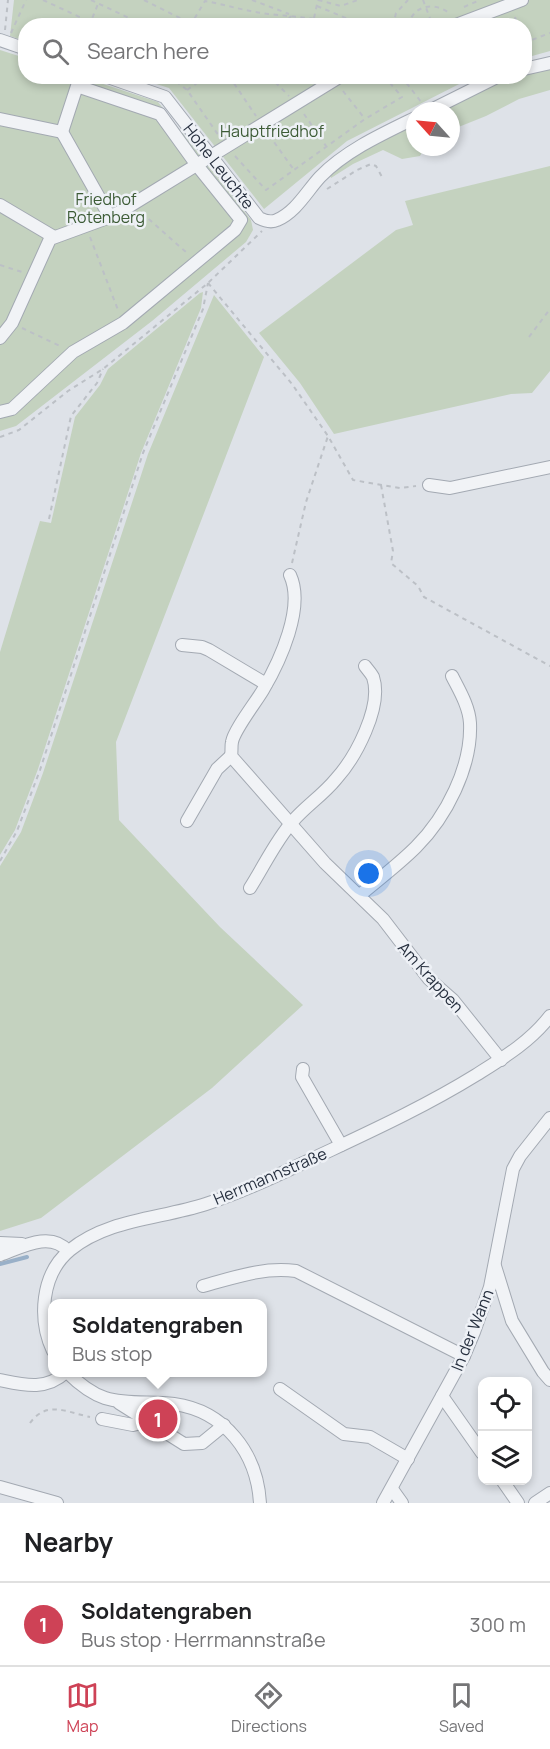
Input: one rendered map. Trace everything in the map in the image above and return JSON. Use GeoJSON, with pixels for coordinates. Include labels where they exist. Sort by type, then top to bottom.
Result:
{"type":"FeatureCollection","features":[{"type":"Feature","properties":{"kind":"street"},"geometry":{"type":"LineString","coordinates":[[473,18],[522,0]]}},
{"type":"Feature","properties":{"kind":"street"},"geometry":{"type":"LineString","coordinates":[[5,35],[18,44]]}},
{"type":"Feature","properties":{"kind":"street"},"geometry":{"type":"LineString","coordinates":[[532,67],[550,63]]}},
{"type":"Feature","properties":{"kind":"street","name":"Hohe Leuchte"},"geometry":{"type":"LineString","coordinates":[[127,84],[165,98],[259,218],[270,222],[288,213],[310,191],[320,177],[345,157],[373,139],[406,122]]}},
{"type":"Feature","properties":{"kind":"street"},"geometry":{"type":"LineString","coordinates":[[0,339],[12,323],[50,239],[110,217],[133,205],[328,84]]}},
{"type":"Feature","properties":{"kind":"street"},"geometry":{"type":"LineString","coordinates":[[437,102],[480,84]]}},
{"type":"Feature","properties":{"kind":"street"},"geometry":{"type":"LineString","coordinates":[[0,412],[12,409],[74,352],[123,322],[235,230],[241,220],[160,114],[77,86],[62,132],[110,217]]}},
{"type":"Feature","properties":{"kind":"street"},"geometry":{"type":"LineString","coordinates":[[0,120],[62,132]]}},
{"type":"Feature","properties":{"kind":"street"},"geometry":{"type":"LineString","coordinates":[[0,205],[54,237]]}},
{"type":"Feature","properties":{"kind":"street"},"geometry":{"type":"LineString","coordinates":[[429,484],[450,488],[550,467]]}},
{"type":"Feature","properties":{"kind":"street"},"geometry":{"type":"LineString","coordinates":[[187,821],[218,769],[231,756],[232,740],[267,684],[279,659],[291,623],[295,586],[290,574]]}},
{"type":"Feature","properties":{"kind":"street"},"geometry":{"type":"LineString","coordinates":[[182,645],[209,650],[267,684]]}},
{"type":"Feature","properties":{"kind":"street"},"geometry":{"type":"LineString","coordinates":[[250,888],[291,823],[335,781],[360,743],[369,719],[375,690],[373,677],[365,666]]}},
{"type":"Feature","properties":{"kind":"street"},"geometry":{"type":"LineString","coordinates":[[360,895],[416,847],[430,831],[442,814],[460,777],[468,750],[470,723],[467,706],[452,676]]}},
{"type":"Feature","properties":{"kind":"street","name":"Am Krappen"},"geometry":{"type":"LineString","coordinates":[[231,756],[325,863],[383,919],[429,979],[453,1000],[501,1060]]}},
{"type":"Feature","properties":{"kind":"street","name":"Herrmannstraße"},"geometry":{"type":"LineString","coordinates":[[48,1337],[43,1307],[53,1274],[68,1251],[104,1230],[118,1225],[168,1215],[225,1197],[404,1116],[501,1060],[530,1038],[550,1016]]}},
{"type":"Feature","properties":{"kind":"street"},"geometry":{"type":"LineString","coordinates":[[303,1069],[302,1077],[341,1146]]}},
{"type":"Feature","properties":{"kind":"street","name":"In der Wann"},"geometry":{"type":"LineString","coordinates":[[383,1503],[464,1356],[487,1296],[513,1169],[520,1156],[550,1118]]}},
{"type":"Feature","properties":{"kind":"street"},"geometry":{"type":"LineString","coordinates":[[0,1255],[40,1241],[51,1242],[68,1251]]}},
{"type":"Feature","properties":{"kind":"street"},"geometry":{"type":"LineString","coordinates":[[0,1243],[26,1245]]}},
{"type":"Feature","properties":{"kind":"street"},"geometry":{"type":"LineString","coordinates":[[494,1264],[512,1321],[550,1380]]}},
{"type":"Feature","properties":{"kind":"street"},"geometry":{"type":"LineString","coordinates":[[203,1286],[260,1270],[296,1271],[464,1356]]}},
{"type":"Feature","properties":{"kind":"street"},"geometry":{"type":"LineString","coordinates":[[0,1380],[33,1386],[46,1385],[61,1377]]}},
{"type":"Feature","properties":{"kind":"street"},"geometry":{"type":"LineString","coordinates":[[72,1377],[92,1393],[115,1400],[184,1406],[212,1417],[224,1425],[246,1451],[255,1475],[260,1503]]}},
{"type":"Feature","properties":{"kind":"street"},"geometry":{"type":"LineString","coordinates":[[280,1389],[344,1434],[370,1437],[408,1459]]}},
{"type":"Feature","properties":{"kind":"street"},"geometry":{"type":"LineString","coordinates":[[442,1396],[478,1446]]}},
{"type":"Feature","properties":{"kind":"street"},"geometry":{"type":"LineString","coordinates":[[115,1400],[184,1444],[202,1443],[224,1425]]}},
{"type":"Feature","properties":{"kind":"street"},"geometry":{"type":"LineString","coordinates":[[102,1419],[133,1425],[149,1421]]}},
{"type":"Feature","properties":{"kind":"street"},"geometry":{"type":"LineString","coordinates":[[505,1485],[518,1503]]}},
{"type":"Feature","properties":{"kind":"street"},"geometry":{"type":"LineString","coordinates":[[0,1487],[57,1503]]}},
{"type":"Feature","properties":{"kind":"street"},"geometry":{"type":"LineString","coordinates":[[392,1489],[402,1503]]}},
{"type":"Feature","properties":{"kind":"street"},"geometry":{"type":"LineString","coordinates":[[535,1503],[550,1493]]}},
{"type":"Feature","properties":{"kind":"path"},"geometry":{"type":"LineString","coordinates":[[5,35],[8,0]]}},
{"type":"Feature","properties":{"kind":"path"},"geometry":{"type":"LineString","coordinates":[[5,35],[26,0]]}},
{"type":"Feature","properties":{"kind":"path"},"geometry":{"type":"LineString","coordinates":[[42,0],[78,18]]}},
{"type":"Feature","properties":{"kind":"path"},"geometry":{"type":"LineString","coordinates":[[91,0],[129,18]]}},
{"type":"Feature","properties":{"kind":"path"},"geometry":{"type":"LineString","coordinates":[[144,0],[182,18]]}},
{"type":"Feature","properties":{"kind":"path"},"geometry":{"type":"LineString","coordinates":[[252,0],[292,15]]}},
{"type":"Feature","properties":{"kind":"path"},"geometry":{"type":"LineString","coordinates":[[313,18],[318,0],[341,6],[358,0]]}},
{"type":"Feature","properties":{"kind":"path"},"geometry":{"type":"LineString","coordinates":[[395,18],[396,13],[408,0]]}},
{"type":"Feature","properties":{"kind":"path"},"geometry":{"type":"LineString","coordinates":[[423,0],[429,18]]}},
{"type":"Feature","properties":{"kind":"path"},"geometry":{"type":"LineString","coordinates":[[464,7],[480,0]]}},
{"type":"Feature","properties":{"kind":"path"},"geometry":{"type":"LineString","coordinates":[[194,18],[205,1],[270,14],[308,18]]}},
{"type":"Feature","properties":{"kind":"path"},"geometry":{"type":"LineString","coordinates":[[92,18],[98,4]]}},
{"type":"Feature","properties":{"kind":"path"},"geometry":{"type":"LineString","coordinates":[[316,6],[345,18]]}},
{"type":"Feature","properties":{"kind":"path"},"geometry":{"type":"LineString","coordinates":[[411,18],[416,10],[425,6],[436,6],[445,9],[452,18]]}},
{"type":"Feature","properties":{"kind":"path"},"geometry":{"type":"LineString","coordinates":[[532,40],[550,33]]}},
{"type":"Feature","properties":{"kind":"path"},"geometry":{"type":"LineString","coordinates":[[179,84],[187,90],[227,147],[266,190],[365,119],[402,97],[391,84]]}},
{"type":"Feature","properties":{"kind":"path"},"geometry":{"type":"LineString","coordinates":[[187,90],[196,84]]}},
{"type":"Feature","properties":{"kind":"path"},"geometry":{"type":"LineString","coordinates":[[342,84],[365,119]]}},
{"type":"Feature","properties":{"kind":"path"},"geometry":{"type":"LineString","coordinates":[[407,84],[421,102]]}},
{"type":"Feature","properties":{"kind":"path"},"geometry":{"type":"LineString","coordinates":[[310,191],[319,192],[371,164],[376,166],[382,177]]}},
{"type":"Feature","properties":{"kind":"path"},"geometry":{"type":"LineString","coordinates":[[133,205],[197,262]]}},
{"type":"Feature","properties":{"kind":"path"},"geometry":{"type":"LineString","coordinates":[[0,437],[19,430],[68,391],[103,369],[208,283],[253,242],[270,222]]}},
{"type":"Feature","properties":{"kind":"path"},"geometry":{"type":"LineString","coordinates":[[85,226],[123,322]]}},
{"type":"Feature","properties":{"kind":"path"},"geometry":{"type":"LineString","coordinates":[[0,265],[33,276]]}},
{"type":"Feature","properties":{"kind":"path"},"geometry":{"type":"LineString","coordinates":[[208,283],[292,384],[328,436],[353,480],[400,488],[429,484]]}},
{"type":"Feature","properties":{"kind":"path"},"geometry":{"type":"LineString","coordinates":[[0,861],[18,831],[40,770],[143,453],[203,309],[208,283]]}},
{"type":"Feature","properties":{"kind":"path"},"geometry":{"type":"LineString","coordinates":[[528,337],[550,309]]}},
{"type":"Feature","properties":{"kind":"path"},"geometry":{"type":"LineString","coordinates":[[12,323],[74,352]]}},
{"type":"Feature","properties":{"kind":"path"},"geometry":{"type":"LineString","coordinates":[[49,519],[71,416],[97,383],[103,369]]}},
{"type":"Feature","properties":{"kind":"path"},"geometry":{"type":"LineString","coordinates":[[290,574],[306,502],[328,436]]}},
{"type":"Feature","properties":{"kind":"path"},"geometry":{"type":"LineString","coordinates":[[381,485],[393,551],[392,563],[418,586],[424,597],[550,666]]}},
{"type":"Feature","properties":{"kind":"path"},"geometry":{"type":"LineString","coordinates":[[30,1423],[37,1414],[47,1409],[102,1419]]}},
{"type":"Feature","properties":{"kind":"green space"},"geometry":{"type":"Polygon","coordinates":[[[14,0],[550,0],[550,51],[532,56],[532,18],[18,18],[18,39],[10,36],[14,0]]]}},
{"type":"Feature","properties":{"kind":"green space","name":"Friedhof Rotenberg"},"geometry":{"type":"Polygon","coordinates":[[[0,50],[18,56],[18,84],[103,84],[158,102],[251,220],[253,230],[246,242],[152,321],[16,426],[0,431],[0,50]]]}},
{"type":"Feature","properties":{"kind":"green space"},"geometry":{"type":"Polygon","coordinates":[[[550,67],[550,90],[519,99],[460,126],[460,102],[457,102],[494,84],[532,84],[532,71],[550,67]]]}},
{"type":"Feature","properties":{"kind":"green space","name":"Hauptfriedhof"},"geometry":{"type":"Polygon","coordinates":[[[156,84],[459,84],[424,102],[406,102],[406,111],[347,141],[264,209],[169,88],[156,84]]]}},
{"type":"Feature","properties":{"kind":"green space"},"geometry":{"type":"Polygon","coordinates":[[[406,127],[406,156],[420,156],[402,159],[383,150],[353,164],[331,178],[330,175],[376,142],[406,127]]]}},
{"type":"Feature","properties":{"kind":"green space"},"geometry":{"type":"Polygon","coordinates":[[[550,166],[550,371],[532,393],[511,394],[334,434],[300,383],[259,333],[396,230],[413,225],[405,201],[550,166]]]}},
{"type":"Feature","properties":{"kind":"green space"},"geometry":{"type":"Polygon","coordinates":[[[203,292],[201,308],[141,453],[38,769],[15,830],[0,855],[0,652],[40,521],[51,523],[75,417],[100,385],[108,369],[203,292]]]}},
{"type":"Feature","properties":{"kind":"green space"},"geometry":{"type":"Polygon","coordinates":[[[214,295],[264,357],[116,742],[119,820],[220,927],[303,1005],[212,1088],[41,1218],[0,1231],[0,866],[21,832],[43,773],[148,454],[214,295]]]}},
{"type":"Feature","properties":{"kind":"waterway"},"geometry":{"type":"LineString","coordinates":[[0,1264],[27,1257]]}},
{"type":"Feature","properties":{"kind":"place","name":"Soldatengraben"},"geometry":{"type":"Point","coordinates":[158,1419]}}]}
